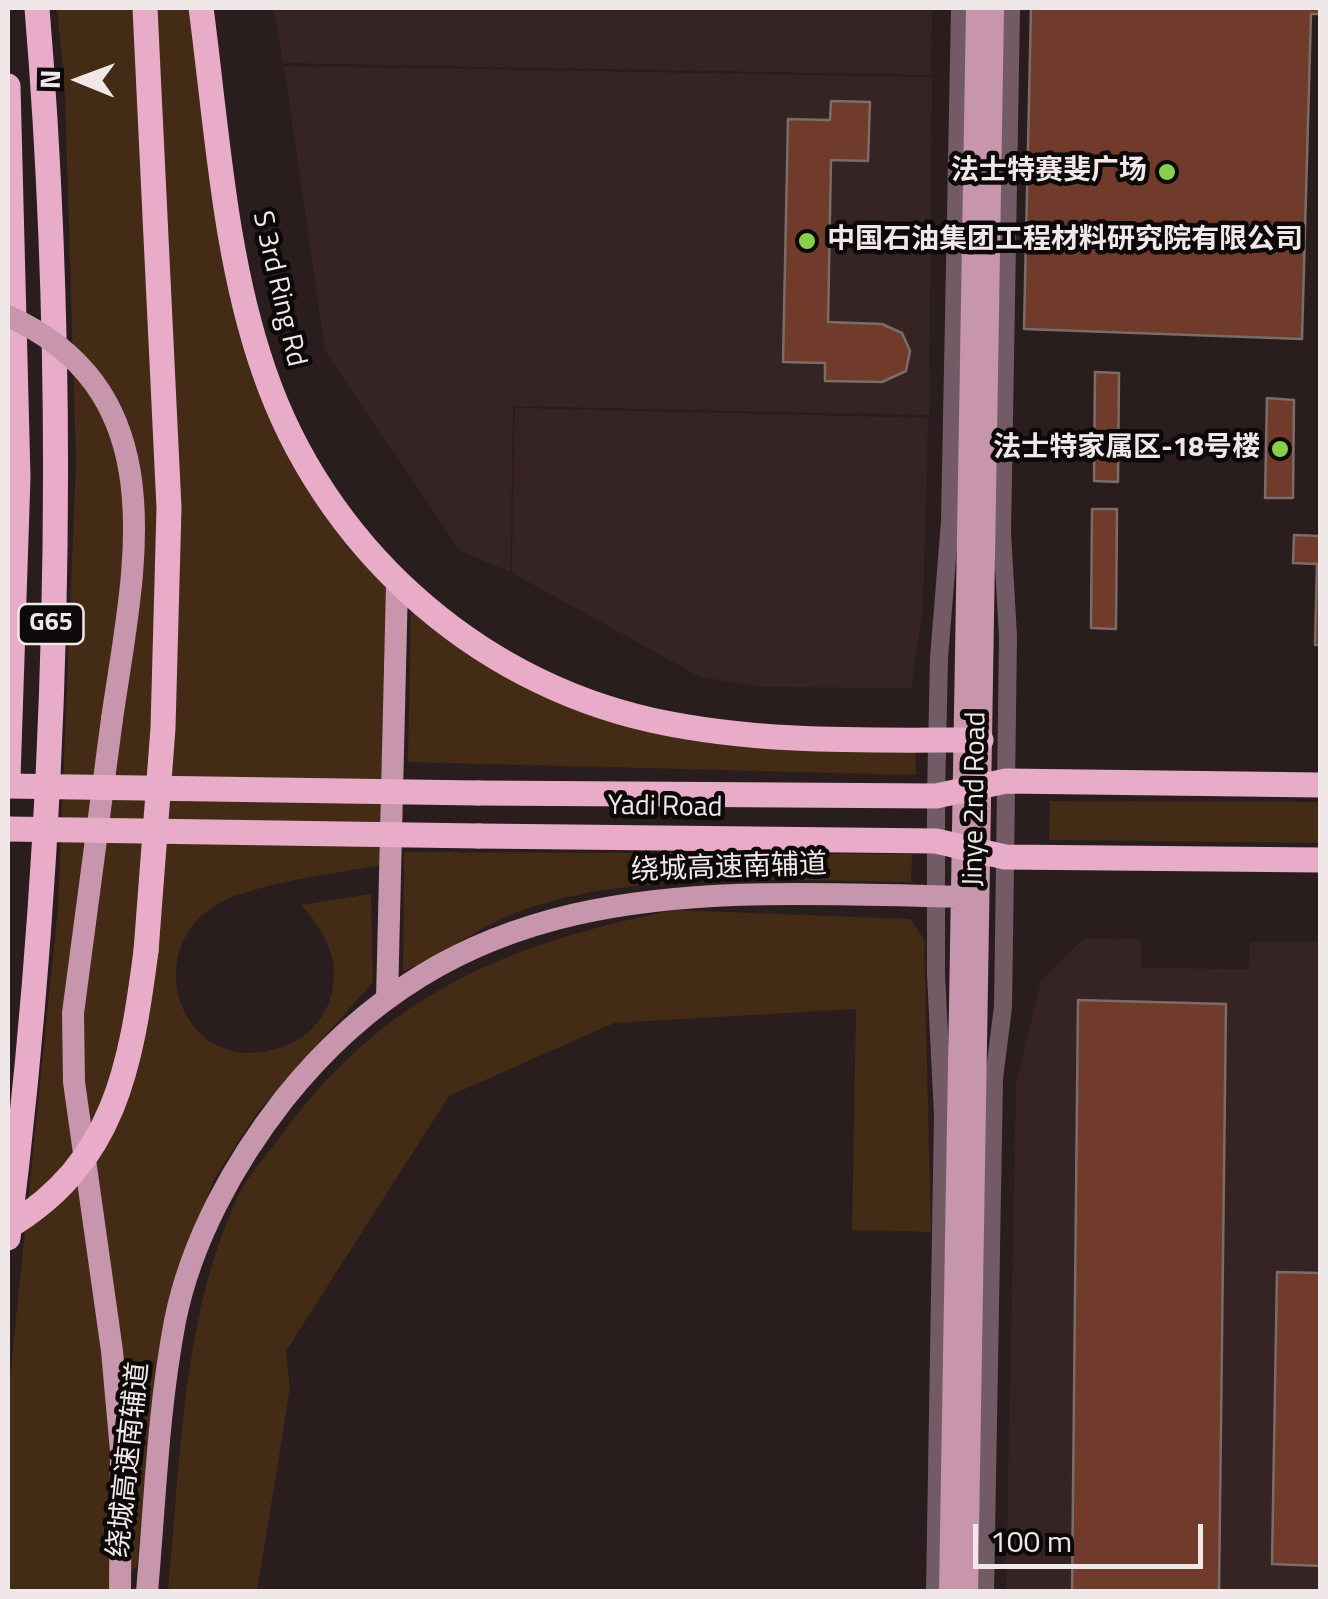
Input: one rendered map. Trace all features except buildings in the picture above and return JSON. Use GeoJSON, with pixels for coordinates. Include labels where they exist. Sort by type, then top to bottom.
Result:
{"type":"FeatureCollection","features":[{"type":"Feature","properties":{"kind":"highway","name":"G65"},"geometry":{"type":"LineString","coordinates":[[8,1238],[34,960],[49,727],[53,556],[51,249],[37,8]]}},
{"type":"Feature","properties":{"kind":"highway"},"geometry":{"type":"LineString","coordinates":[[8,1227],[53,1196],[107,1123],[134,1038],[146,951],[162,728],[169,508],[145,8]]}},
{"type":"Feature","properties":{"kind":"highway","name":"S 3rd Ring Rd"},"geometry":{"type":"LineString","coordinates":[[201,8],[232,236],[264,373],[308,464],[363,546],[398,585],[473,644],[557,688],[622,713],[774,738],[974,740]]}},
{"type":"Feature","properties":{"kind":"highway","name":"G65"},"geometry":{"type":"LineString","coordinates":[[8,86],[18,477],[8,778]]}},
{"type":"Feature","properties":{"kind":"highway","name":"Yadi Road"},"geometry":{"type":"LineString","coordinates":[[8,786],[936,796],[1006,781],[1320,785]]}},
{"type":"Feature","properties":{"kind":"highway","name":"Yadi Road"},"geometry":{"type":"LineString","coordinates":[[8,829],[936,842],[983,850],[1320,860]]}},
{"type":"Feature","properties":{"kind":"main road","name":"Jinye 2nd Road"},"geometry":{"type":"LineString","coordinates":[[974,740],[978,8]]}},
{"type":"Feature","properties":{"kind":"main road","name":"Jinye 2nd Road"},"geometry":{"type":"LineString","coordinates":[[950,1592],[970,897],[983,850],[973,791],[994,8]]}},
{"type":"Feature","properties":{"kind":"main road"},"geometry":{"type":"LineString","coordinates":[[8,316],[62,351],[91,380],[109,408],[132,471],[137,543],[73,1012],[74,1082],[112,1350],[121,1451],[120,1592]]}},
{"type":"Feature","properties":{"kind":"main road"},"geometry":{"type":"LineString","coordinates":[[387,999],[398,585]]}},
{"type":"Feature","properties":{"kind":"main road","name":"绕城高速南辅道"},"geometry":{"type":"LineString","coordinates":[[147,1592],[176,1319],[211,1216],[238,1164],[306,1071],[387,999],[486,943],[594,908],[718,893],[970,897]]}},
{"type":"Feature","properties":{"kind":"main road","name":"Jinye 2nd Road"},"geometry":{"type":"LineString","coordinates":[[967,1592],[970,897]]}},
{"type":"Feature","properties":{"kind":"street","name":"Jinye 2nd Road"},"geometry":{"type":"LineString","coordinates":[[934,1592],[943,1115],[935,896],[936,796],[950,522],[960,8]]}},
{"type":"Feature","properties":{"kind":"street","name":"Jinye 2nd Road"},"geometry":{"type":"LineString","coordinates":[[985,1592],[994,1078],[1003,1007],[983,850],[1006,781],[1008,636],[1002,533],[1011,8]]}},
{"type":"Feature","properties":{"kind":"shaded area"},"geometry":{"type":"Polygon","coordinates":[[[57,8],[188,8],[223,243],[262,391],[294,461],[336,527],[390,589],[386,864],[287,882],[230,898],[200,917],[182,944],[176,973],[180,1002],[194,1027],[217,1045],[247,1053],[284,1046],[318,1022],[333,986],[329,949],[318,926],[301,905],[371,894],[373,982],[257,1113],[214,1179],[169,1303],[153,1396],[137,1568],[116,1572],[113,1591],[8,1592],[8,1397],[58,907],[76,462],[65,95],[57,8]]]}},
{"type":"Feature","properties":{"kind":"shaded area"},"geometry":{"type":"Polygon","coordinates":[[[273,8],[932,8],[931,75],[283,63],[273,8]]]}},
{"type":"Feature","properties":{"kind":"shaded area"},"geometry":{"type":"Polygon","coordinates":[[[284,66],[932,77],[929,415],[513,406],[510,572],[460,551],[325,351],[284,66]]]}},
{"type":"Feature","properties":{"kind":"shaded area"},"geometry":{"type":"Polygon","coordinates":[[[515,408],[928,418],[923,610],[911,688],[762,687],[700,677],[512,573],[515,408]]]}},
{"type":"Feature","properties":{"kind":"shaded area"},"geometry":{"type":"Polygon","coordinates":[[[411,609],[468,653],[717,743],[789,750],[915,750],[916,775],[408,762],[411,609]]]}},
{"type":"Feature","properties":{"kind":"shaded area"},"geometry":{"type":"Polygon","coordinates":[[[1050,801],[1320,802],[1320,843],[1049,840],[1050,801]]]}},
{"type":"Feature","properties":{"kind":"shaded area"},"geometry":{"type":"Polygon","coordinates":[[[404,852],[912,854],[911,882],[661,883],[563,898],[503,918],[403,971],[404,852]]]}},
{"type":"Feature","properties":{"kind":"shaded area"},"geometry":{"type":"Polygon","coordinates":[[[674,910],[910,919],[924,939],[931,1232],[852,1230],[856,1009],[614,1023],[449,1096],[286,1351],[290,1389],[257,1591],[168,1592],[194,1342],[218,1245],[251,1174],[320,1087],[362,1046],[453,982],[556,940],[674,910]]]}},
{"type":"Feature","properties":{"kind":"shaded area"},"geometry":{"type":"Polygon","coordinates":[[[1084,938],[1141,939],[1141,968],[1249,969],[1250,942],[1320,942],[1320,1591],[1006,1592],[1016,1084],[1041,980],[1084,938]]]}},
{"type":"Feature","properties":{"kind":"place","name":"法士特赛斐广场"},"geometry":{"type":"Point","coordinates":[1167,172]}},
{"type":"Feature","properties":{"kind":"place","name":"中国石油集团工程材料研究院有限公司"},"geometry":{"type":"Point","coordinates":[807,241]}},
{"type":"Feature","properties":{"kind":"place","name":"法士特家属区-18号楼"},"geometry":{"type":"Point","coordinates":[1280,449]}}]}
